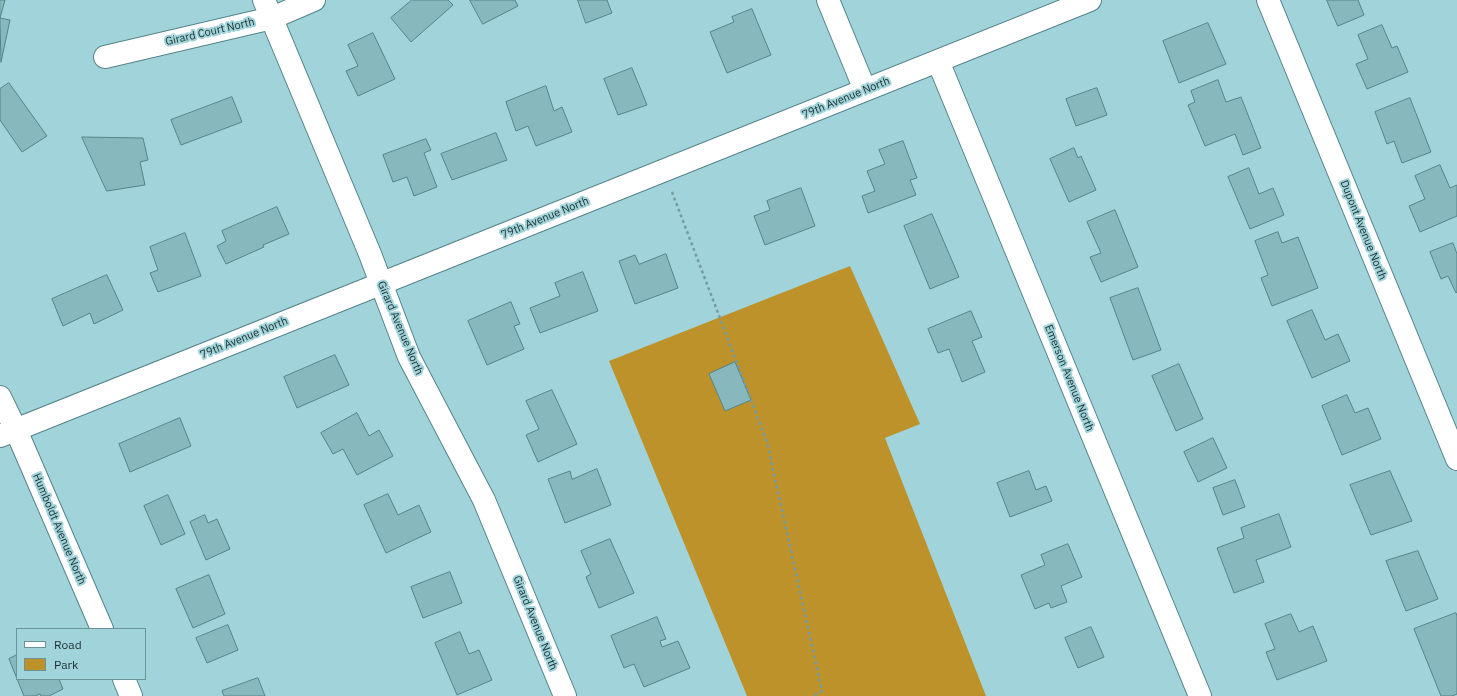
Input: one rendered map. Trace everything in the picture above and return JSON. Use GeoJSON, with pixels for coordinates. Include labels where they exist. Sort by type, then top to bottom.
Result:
{"type":"FeatureCollection","features":[{"type":"Feature","properties":{"kind":"street","name":"Girard Court North"},"geometry":{"type":"LineString","coordinates":[[105,57],[268,9],[314,0]]}},
{"type":"Feature","properties":{"kind":"street"},"geometry":{"type":"LineString","coordinates":[[828,0],[865,90]]}},
{"type":"Feature","properties":{"kind":"street","name":"79th Avenue North"},"geometry":{"type":"LineString","coordinates":[[8,433],[1090,0]]}},
{"type":"Feature","properties":{"kind":"street","name":"Dupont Avenue North"},"geometry":{"type":"LineString","coordinates":[[1268,0],[1457,459]]}},
{"type":"Feature","properties":{"kind":"street","name":"Girard Avenue North"},"geometry":{"type":"LineString","coordinates":[[268,9],[381,284],[409,357],[484,500],[565,696]]}},
{"type":"Feature","properties":{"kind":"street","name":"Emerson Avenue North"},"geometry":{"type":"LineString","coordinates":[[938,61],[1200,696]]}},
{"type":"Feature","properties":{"kind":"street","name":"Humboldt Avenue North"},"geometry":{"type":"LineString","coordinates":[[0,383],[8,433]]}},
{"type":"Feature","properties":{"kind":"street","name":"Humboldt Avenue North"},"geometry":{"type":"LineString","coordinates":[[0,397],[8,433],[102,628]]}},
{"type":"Feature","properties":{"kind":"street"},"geometry":{"type":"LineString","coordinates":[[124,680],[131,696]]}},
{"type":"Feature","properties":{"kind":"path"},"geometry":{"type":"LineString","coordinates":[[664,171],[767,442],[822,691],[813,696]]}},
{"type":"Feature","properties":{"kind":"green space"},"geometry":{"type":"Polygon","coordinates":[[[850,266],[920,424],[885,438],[986,696],[747,696],[609,361],[850,266]]]}},
{"type":"Feature","properties":{"kind":"building"},"geometry":{"type":"Polygon","coordinates":[[[0,0],[5,0],[0,17],[0,0]]]}},
{"type":"Feature","properties":{"kind":"building"},"geometry":{"type":"Polygon","coordinates":[[[412,0],[448,0],[453,5],[411,42],[391,18],[412,0]]]}},
{"type":"Feature","properties":{"kind":"building"},"geometry":{"type":"Polygon","coordinates":[[[470,0],[515,0],[518,6],[483,24],[470,0]]]}},
{"type":"Feature","properties":{"kind":"building"},"geometry":{"type":"Polygon","coordinates":[[[578,0],[607,0],[612,13],[586,23],[578,0]]]}},
{"type":"Feature","properties":{"kind":"building"},"geometry":{"type":"Polygon","coordinates":[[[1327,0],[1358,0],[1364,15],[1338,26],[1327,0]]]}},
{"type":"Feature","properties":{"kind":"building"},"geometry":{"type":"Polygon","coordinates":[[[752,9],[771,55],[727,73],[710,32],[734,22],[732,17],[752,9]]]}},
{"type":"Feature","properties":{"kind":"building"},"geometry":{"type":"Polygon","coordinates":[[[0,18],[10,20],[1,62],[0,18]]]}},
{"type":"Feature","properties":{"kind":"building"},"geometry":{"type":"Polygon","coordinates":[[[1208,23],[1226,64],[1179,83],[1163,41],[1208,23]]]}},
{"type":"Feature","properties":{"kind":"building"},"geometry":{"type":"Polygon","coordinates":[[[1382,25],[1392,48],[1397,46],[1408,72],[1367,89],[1356,64],[1368,59],[1358,35],[1382,25]]]}},
{"type":"Feature","properties":{"kind":"building"},"geometry":{"type":"Polygon","coordinates":[[[373,33],[395,79],[358,96],[346,71],[358,66],[348,45],[373,33]]]}},
{"type":"Feature","properties":{"kind":"building"},"geometry":{"type":"Polygon","coordinates":[[[632,68],[647,105],[618,115],[604,79],[632,68]]]}},
{"type":"Feature","properties":{"kind":"building"},"geometry":{"type":"Polygon","coordinates":[[[1218,80],[1226,102],[1241,97],[1261,148],[1243,155],[1235,134],[1205,146],[1188,105],[1195,102],[1191,91],[1218,80]]]}},
{"type":"Feature","properties":{"kind":"building"},"geometry":{"type":"Polygon","coordinates":[[[9,83],[47,136],[22,152],[0,120],[0,89],[9,83]]]}},
{"type":"Feature","properties":{"kind":"building"},"geometry":{"type":"Polygon","coordinates":[[[546,86],[554,111],[562,107],[572,132],[536,146],[528,126],[516,131],[506,102],[546,86]]]}},
{"type":"Feature","properties":{"kind":"building"},"geometry":{"type":"Polygon","coordinates":[[[1097,88],[1107,115],[1076,126],[1066,99],[1097,88]]]}},
{"type":"Feature","properties":{"kind":"building"},"geometry":{"type":"Polygon","coordinates":[[[232,97],[242,122],[181,145],[171,120],[232,97]]]}},
{"type":"Feature","properties":{"kind":"building"},"geometry":{"type":"Polygon","coordinates":[[[1410,98],[1431,152],[1402,163],[1394,141],[1387,144],[1375,112],[1410,98]]]}},
{"type":"Feature","properties":{"kind":"building"},"geometry":{"type":"Polygon","coordinates":[[[496,133],[507,160],[452,180],[441,154],[496,133]]]}},
{"type":"Feature","properties":{"kind":"building"},"geometry":{"type":"Polygon","coordinates":[[[82,137],[143,138],[148,160],[140,162],[145,185],[107,191],[82,137]]]}},
{"type":"Feature","properties":{"kind":"building"},"geometry":{"type":"Polygon","coordinates":[[[426,139],[431,150],[424,153],[437,187],[414,196],[407,177],[393,182],[383,155],[426,139]]]}},
{"type":"Feature","properties":{"kind":"building"},"geometry":{"type":"Polygon","coordinates":[[[903,141],[917,178],[910,180],[916,195],[868,213],[862,196],[875,191],[867,171],[885,164],[879,150],[903,141]]]}},
{"type":"Feature","properties":{"kind":"building"},"geometry":{"type":"Polygon","coordinates":[[[1074,148],[1078,158],[1081,156],[1096,190],[1069,202],[1050,159],[1074,148]]]}},
{"type":"Feature","properties":{"kind":"building"},"geometry":{"type":"Polygon","coordinates":[[[1440,165],[1450,188],[1457,185],[1457,216],[1420,232],[1409,206],[1425,199],[1415,176],[1440,165]]]}},
{"type":"Feature","properties":{"kind":"building"},"geometry":{"type":"Polygon","coordinates":[[[1249,168],[1259,194],[1273,188],[1284,215],[1250,229],[1228,177],[1249,168]]]}},
{"type":"Feature","properties":{"kind":"building"},"geometry":{"type":"Polygon","coordinates":[[[801,188],[815,226],[765,245],[754,216],[770,210],[767,201],[801,188]]]}},
{"type":"Feature","properties":{"kind":"building"},"geometry":{"type":"Polygon","coordinates":[[[277,207],[289,234],[263,245],[264,247],[226,264],[217,246],[226,241],[222,231],[277,207]]]}},
{"type":"Feature","properties":{"kind":"building"},"geometry":{"type":"Polygon","coordinates":[[[1115,210],[1138,267],[1101,282],[1090,257],[1101,253],[1087,222],[1115,210]]]}},
{"type":"Feature","properties":{"kind":"building"},"geometry":{"type":"Polygon","coordinates":[[[932,214],[959,277],[930,289],[904,226],[932,214]]]}},
{"type":"Feature","properties":{"kind":"building"},"geometry":{"type":"Polygon","coordinates":[[[1278,232],[1282,243],[1298,237],[1318,288],[1272,306],[1261,278],[1268,275],[1255,241],[1278,232]]]}},
{"type":"Feature","properties":{"kind":"building"},"geometry":{"type":"Polygon","coordinates":[[[185,233],[201,276],[158,292],[150,273],[158,270],[150,247],[185,233]]]}},
{"type":"Feature","properties":{"kind":"building"},"geometry":{"type":"Polygon","coordinates":[[[1453,243],[1457,254],[1456,293],[1448,276],[1441,279],[1430,252],[1453,243]]]}},
{"type":"Feature","properties":{"kind":"building"},"geometry":{"type":"Polygon","coordinates":[[[666,254],[678,288],[635,304],[619,261],[635,255],[639,264],[666,254]]]}},
{"type":"Feature","properties":{"kind":"building"},"geometry":{"type":"Polygon","coordinates":[[[583,272],[598,311],[540,333],[530,308],[560,296],[555,283],[583,272]]]}},
{"type":"Feature","properties":{"kind":"building"},"geometry":{"type":"Polygon","coordinates":[[[107,275],[123,310],[94,324],[90,313],[63,326],[52,299],[107,275]]]}},
{"type":"Feature","properties":{"kind":"building"},"geometry":{"type":"Polygon","coordinates":[[[1138,288],[1161,350],[1133,360],[1110,298],[1138,288]]]}},
{"type":"Feature","properties":{"kind":"building"},"geometry":{"type":"Polygon","coordinates":[[[511,302],[520,324],[514,326],[524,349],[487,365],[468,321],[511,302]]]}},
{"type":"Feature","properties":{"kind":"building"},"geometry":{"type":"Polygon","coordinates":[[[1312,310],[1325,340],[1338,334],[1350,361],[1312,378],[1287,321],[1312,310]]]}},
{"type":"Feature","properties":{"kind":"building"},"geometry":{"type":"Polygon","coordinates":[[[971,311],[982,337],[972,341],[985,372],[962,382],[949,349],[938,353],[928,329],[971,311]]]}},
{"type":"Feature","properties":{"kind":"building"},"geometry":{"type":"Polygon","coordinates":[[[335,355],[349,385],[297,408],[284,377],[335,355]]]}},
{"type":"Feature","properties":{"kind":"building"},"geometry":{"type":"Polygon","coordinates":[[[735,362],[751,400],[725,411],[709,374],[735,362]]]}},
{"type":"Feature","properties":{"kind":"building"},"geometry":{"type":"Polygon","coordinates":[[[1179,364],[1203,419],[1176,431],[1152,376],[1179,364]]]}},
{"type":"Feature","properties":{"kind":"building"},"geometry":{"type":"Polygon","coordinates":[[[552,390],[577,444],[538,462],[526,435],[539,429],[526,401],[552,390]]]}},
{"type":"Feature","properties":{"kind":"building"},"geometry":{"type":"Polygon","coordinates":[[[1347,395],[1355,413],[1368,408],[1381,439],[1342,455],[1322,406],[1347,395]]]}},
{"type":"Feature","properties":{"kind":"building"},"geometry":{"type":"Polygon","coordinates":[[[357,413],[369,436],[379,430],[393,456],[357,475],[343,449],[333,454],[321,433],[357,413]]]}},
{"type":"Feature","properties":{"kind":"building"},"geometry":{"type":"Polygon","coordinates":[[[180,418],[191,446],[130,472],[119,444],[180,418]]]}},
{"type":"Feature","properties":{"kind":"building"},"geometry":{"type":"Polygon","coordinates":[[[1213,438],[1227,468],[1198,482],[1184,452],[1213,438]]]}},
{"type":"Feature","properties":{"kind":"building"},"geometry":{"type":"Polygon","coordinates":[[[597,469],[611,505],[565,523],[548,479],[570,471],[572,479],[597,469]]]}},
{"type":"Feature","properties":{"kind":"building"},"geometry":{"type":"Polygon","coordinates":[[[1029,471],[1036,490],[1046,486],[1052,501],[1010,517],[997,483],[1029,471]]]}},
{"type":"Feature","properties":{"kind":"building"},"geometry":{"type":"Polygon","coordinates":[[[1390,471],[1412,521],[1371,535],[1350,485],[1390,471]]]}},
{"type":"Feature","properties":{"kind":"building"},"geometry":{"type":"Polygon","coordinates":[[[1235,480],[1245,507],[1223,515],[1213,488],[1235,480]]]}},
{"type":"Feature","properties":{"kind":"building"},"geometry":{"type":"Polygon","coordinates":[[[388,494],[398,515],[419,505],[431,532],[386,553],[364,505],[388,494]]]}},
{"type":"Feature","properties":{"kind":"building"},"geometry":{"type":"Polygon","coordinates":[[[168,495],[185,534],[161,545],[144,506],[168,495]]]}},
{"type":"Feature","properties":{"kind":"building"},"geometry":{"type":"Polygon","coordinates":[[[1279,514],[1291,547],[1256,560],[1264,582],[1234,593],[1217,548],[1244,538],[1241,528],[1279,514]]]}},
{"type":"Feature","properties":{"kind":"building"},"geometry":{"type":"Polygon","coordinates":[[[205,515],[208,523],[217,519],[230,549],[206,560],[190,522],[205,515]]]}},
{"type":"Feature","properties":{"kind":"building"},"geometry":{"type":"Polygon","coordinates":[[[610,539],[634,593],[599,608],[586,577],[591,574],[581,551],[610,539]]]}},
{"type":"Feature","properties":{"kind":"building"},"geometry":{"type":"Polygon","coordinates":[[[1068,544],[1082,577],[1061,586],[1067,602],[1051,608],[1049,603],[1035,609],[1021,575],[1045,565],[1041,555],[1068,544]]]}},
{"type":"Feature","properties":{"kind":"building"},"geometry":{"type":"Polygon","coordinates":[[[1418,551],[1438,599],[1406,611],[1386,561],[1418,551]]]}},
{"type":"Feature","properties":{"kind":"building"},"geometry":{"type":"Polygon","coordinates":[[[450,572],[462,603],[423,618],[411,587],[450,572]]]}},
{"type":"Feature","properties":{"kind":"building"},"geometry":{"type":"Polygon","coordinates":[[[209,575],[225,614],[193,628],[176,589],[209,575]]]}},
{"type":"Feature","properties":{"kind":"building"},"geometry":{"type":"Polygon","coordinates":[[[1456,613],[1457,694],[1452,696],[1441,696],[1414,629],[1456,613]]]}},
{"type":"Feature","properties":{"kind":"building"},"geometry":{"type":"Polygon","coordinates":[[[1291,614],[1299,632],[1313,626],[1327,661],[1277,680],[1266,652],[1275,649],[1265,624],[1291,614]]]}},
{"type":"Feature","properties":{"kind":"building"},"geometry":{"type":"Polygon","coordinates":[[[657,617],[666,639],[660,641],[662,647],[678,641],[690,668],[644,687],[634,664],[624,668],[611,636],[657,617]]]}},
{"type":"Feature","properties":{"kind":"building"},"geometry":{"type":"Polygon","coordinates":[[[228,625],[238,650],[207,663],[196,638],[228,625]]]}},
{"type":"Feature","properties":{"kind":"building"},"geometry":{"type":"Polygon","coordinates":[[[1091,627],[1104,657],[1078,668],[1065,638],[1091,627]]]}},
{"type":"Feature","properties":{"kind":"building"},"geometry":{"type":"Polygon","coordinates":[[[460,632],[469,654],[479,650],[492,680],[457,695],[435,643],[460,632]]]}},
{"type":"Feature","properties":{"kind":"building"},"geometry":{"type":"Polygon","coordinates":[[[16,656],[16,676],[9,659],[16,656]]]}},
{"type":"Feature","properties":{"kind":"building"},"geometry":{"type":"Polygon","coordinates":[[[258,678],[265,696],[224,696],[222,691],[258,678]]]}},
{"type":"Feature","properties":{"kind":"building"},"geometry":{"type":"Polygon","coordinates":[[[17,680],[59,680],[63,689],[49,696],[41,696],[40,694],[35,696],[24,696],[17,680]]]}}]}
